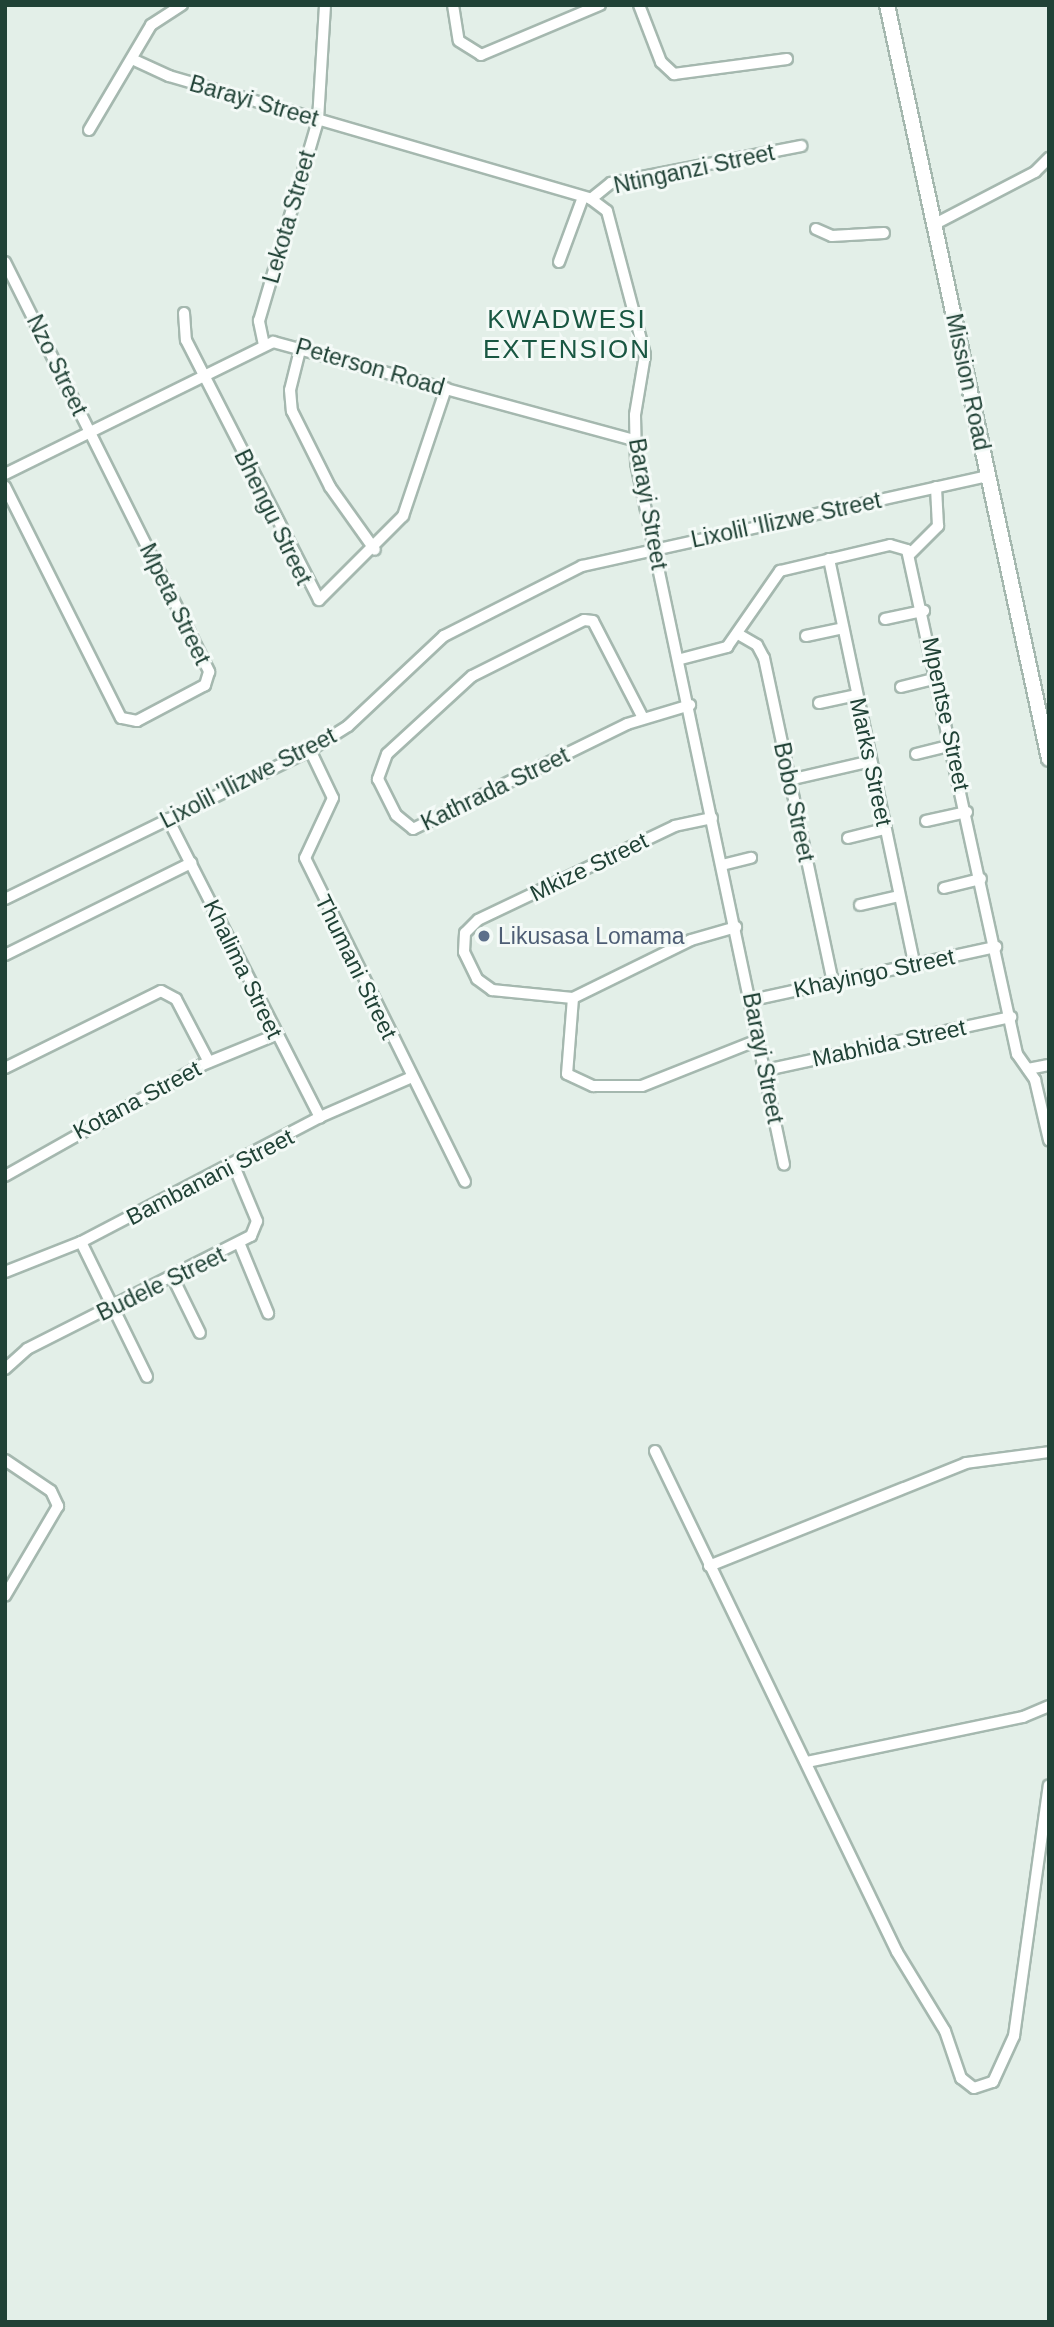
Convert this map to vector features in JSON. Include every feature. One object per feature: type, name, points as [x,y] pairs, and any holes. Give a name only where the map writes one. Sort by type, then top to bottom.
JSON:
[{"type":"street","points":[[89,130],[154,20],[181,5]]},
{"type":"street","name":"Lekota Street","points":[[264,345],[259,321],[318,120],[324,5]]},
{"type":"street","points":[[453,5],[459,41],[481,55],[600,5]]},
{"type":"street","points":[[639,5],[662,62],[674,74],[787,59]]},
{"type":"street","name":"Mission Road","points":[[887,5],[1049,759]]},
{"type":"street","name":"Barayi Street","points":[[132,59],[318,120],[587,198],[610,217],[641,326],[645,355],[634,440],[784,1165]]},
{"type":"street","name":"Ntinganzi Street","points":[[587,198],[611,183],[801,146]]},
{"type":"street","points":[[934,224],[1035,172],[1049,159]]},
{"type":"street","points":[[559,262],[587,198]]},
{"type":"street","points":[[816,229],[832,236],[884,233]]},
{"type":"street","name":"Nzo Street","points":[[5,262],[90,431]]},
{"type":"street","name":"Bhengu Street","points":[[184,313],[184,334],[203,377],[312,595],[326,598],[375,550],[410,504],[446,388]]},
{"type":"street","name":"Peterson Road","points":[[5,474],[264,345],[301,345],[634,440]]},
{"type":"street","points":[[301,345],[290,390],[292,411],[330,487],[375,550]]},
{"type":"street","name":"Mpeta Street","points":[[5,486],[121,718],[137,721],[201,689],[209,671],[90,431]]},
{"type":"street","name":"Lixolil 'Ilizwe Street","points":[[5,899],[310,750],[348,726],[444,636],[582,566],[989,476]]},
{"type":"street","points":[[681,659],[722,651],[738,634],[780,571],[894,545],[910,554],[938,526],[936,487]]},
{"type":"street","name":"Mpentse Street","points":[[910,554],[1017,1054],[1028,1069],[1049,1140]]},
{"type":"street","name":"Marks Street","points":[[829,559],[914,964]]},
{"type":"street","points":[[885,619],[923,611]]},
{"type":"street","name":"Kathrada Street","points":[[643,718],[593,621],[584,620],[472,676],[387,754],[378,779],[396,815],[413,829],[643,718],[690,705]]},
{"type":"street","points":[[806,636],[843,628]]},
{"type":"street","name":"Bobo Street","points":[[738,634],[764,658],[833,982]]},
{"type":"street","points":[[901,687],[938,678]]},
{"type":"street","points":[[819,703],[857,695]]},
{"type":"street","points":[[916,754],[953,745]]},
{"type":"street","name":"Thumani Street","points":[[310,750],[333,798],[305,858],[465,1182]]},
{"type":"street","points":[[789,780],[871,761]]},
{"type":"street","points":[[926,821],[967,812]]},
{"type":"street","name":"Mkize Street","points":[[573,999],[486,986],[464,952],[465,933],[478,920],[638,842],[712,818]]},
{"type":"street","name":"Khalima Street","points":[[168,819],[275,1035],[320,1117]]},
{"type":"street","points":[[848,838],[885,829]]},
{"type":"street","points":[[722,865],[751,858]]},
{"type":"street","points":[[5,955],[191,863]]},
{"type":"street","points":[[944,888],[981,878]]},
{"type":"street","points":[[860,905],[899,897]]},
{"type":"street","points":[[736,927],[691,940],[573,999],[566,1074],[593,1086],[634,1088],[760,1040]]},
{"type":"street","name":"Khayingo Street","points":[[752,1000],[996,947]]},
{"type":"street","points":[[5,1068],[161,991],[176,999],[209,1062]]},
{"type":"street","name":"Mabhida Street","points":[[766,1070],[1011,1017]]},
{"type":"street","name":"Kotana Street","points":[[5,1176],[209,1062],[275,1035]]},
{"type":"street","points":[[1028,1069],[1049,1065]]},
{"type":"street","name":"Bambanani Street","points":[[5,1272],[81,1242],[234,1166],[320,1117],[411,1077]]},
{"type":"street","name":"Budele Street","points":[[5,1369],[27,1349],[240,1245],[257,1221],[234,1166]]},
{"type":"street","points":[[81,1242],[147,1377]]},
{"type":"street","points":[[240,1245],[268,1313]]},
{"type":"street","points":[[173,1278],[200,1333]]},
{"type":"street","points":[[654,1451],[897,1952],[945,2031],[961,2078],[974,2088],[993,2082],[1014,2036],[1049,1785]]},
{"type":"street","points":[[709,1566],[966,1463],[1049,1452]]},
{"type":"street","points":[[5,1460],[51,1491],[58,1506],[5,1595]]},
{"type":"street","points":[[807,1762],[1023,1717],[1049,1706]]},
{"type":"place","name":"Likusasa Lomama","points":[[484,936]]},
{"type":"district","name":"KWADWESI EXTENSION","points":[[567,335]]}]
